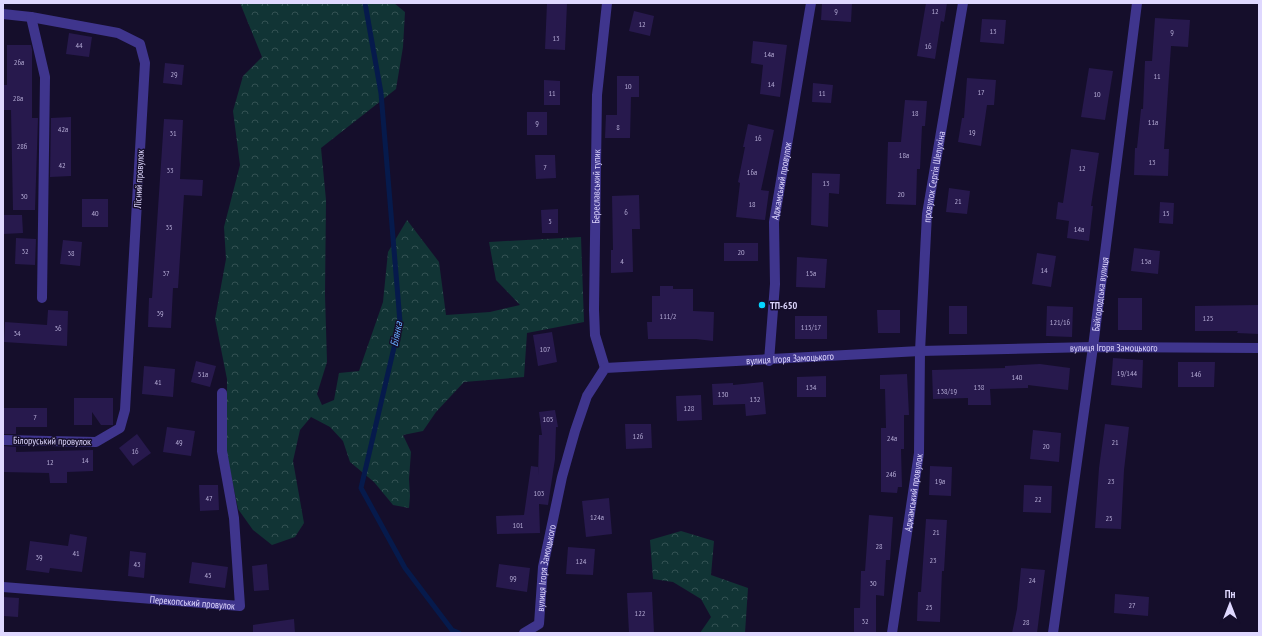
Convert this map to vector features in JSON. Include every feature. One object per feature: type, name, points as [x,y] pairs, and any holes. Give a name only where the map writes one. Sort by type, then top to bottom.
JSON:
[{"type":"street","name":"Береславський тупик","points":[[605,368],[595,334],[594,310],[597,95],[606,3]]},
{"type":"street","name":"Аджамський провулок","points":[[769,360],[776,284],[774,222],[811,3]]},
{"type":"street","name":"провулок Сергія Шелухіна","points":[[920,352],[927,214],[963,3]]},
{"type":"street","name":"Байгородська вулиця","points":[[1053,633],[1093,347],[1137,3]]},
{"type":"street","name":"Лісний провулок","points":[[3,14],[31,17],[118,33],[140,44],[145,64],[125,410],[120,428]]},
{"type":"street","points":[[31,17],[45,77],[42,298]]},
{"type":"street","name":"вулиця Ігоря Замоцького","points":[[524,633],[539,624],[543,567],[562,477],[587,396],[605,368],[920,352],[1093,347],[1259,348]]},
{"type":"street","name":"Аджамський провулок","points":[[892,633],[919,453],[920,352]]},
{"type":"street","name":"Перекопський провулок","points":[[3,587],[240,606],[234,518],[222,451],[222,393]]},
{"type":"street","name":"Білоруський провулок","points":[[3,440],[96,442],[120,428]]},
{"type":"green space","points":[[240,3],[394,3],[405,12],[403,47],[396,89],[321,148],[326,200],[325,295],[327,362],[317,394],[322,405],[334,400],[339,373],[359,371],[383,302],[388,252],[407,220],[439,262],[446,315],[490,312],[520,305],[496,280],[489,242],[581,237],[584,322],[527,333],[524,377],[464,382],[436,412],[423,431],[403,435],[411,452],[409,508],[393,505],[374,482],[350,462],[343,441],[330,427],[311,417],[300,430],[293,461],[304,523],[295,537],[272,545],[253,530],[238,509],[227,456],[227,379],[215,319],[226,259],[224,227],[240,165],[233,111],[243,76],[262,57]]},
{"type":"green space","points":[[681,531],[714,541],[711,575],[748,588],[745,633],[700,633],[711,617],[701,599],[673,582],[653,579],[650,540]]},
{"type":"building","points":[[547,3],[567,3],[565,50],[545,49]]},
{"type":"building","points":[[822,3],[852,3],[851,22],[821,20]]},
{"type":"building","points":[[926,3],[947,3],[944,22],[941,21],[935,59],[917,56]]},
{"type":"building","points":[[634,11],[654,16],[650,36],[629,31]]},
{"type":"building","points":[[1155,18],[1190,20],[1188,47],[1171,46],[1164,149],[1169,149],[1168,176],[1134,175],[1135,148],[1137,148],[1141,109],[1143,109],[1145,61],[1152,61]]},
{"type":"building","points":[[982,19],[1006,20],[1004,44],[980,42]]},
{"type":"building","points":[[69,33],[92,37],[89,57],[66,54]]},
{"type":"building","points":[[753,41],[787,45],[780,97],[760,94],[763,65],[751,63]]},
{"type":"building","points":[[7,45],[31,45],[32,49],[32,118],[38,118],[35,210],[13,210],[11,110],[4,110],[4,85],[7,85]]},
{"type":"building","points":[[165,63],[184,65],[182,85],[163,83]]},
{"type":"building","points":[[1089,68],[1113,71],[1105,120],[1081,117]]},
{"type":"building","points":[[617,76],[639,76],[639,97],[631,97],[630,138],[605,138],[606,115],[617,115]]},
{"type":"building","points":[[967,78],[996,80],[994,105],[987,105],[981,146],[958,142],[962,118],[964,118]]},
{"type":"building","points":[[544,80],[560,81],[560,105],[544,105]]},
{"type":"building","points":[[813,83],[833,85],[831,103],[812,102]]},
{"type":"building","points":[[905,100],[927,101],[925,126],[922,126],[920,169],[917,169],[916,205],[886,204],[888,142],[901,142]]},
{"type":"building","points":[[527,112],[547,112],[547,135],[527,135]]},
{"type":"building","points":[[71,117],[71,176],[50,177],[51,118]]},
{"type":"building","points":[[164,119],[183,120],[180,179],[203,180],[202,196],[184,195],[178,288],[173,288],[171,328],[148,327],[149,298],[152,298]]},
{"type":"building","points":[[748,124],[774,130],[761,190],[769,191],[765,220],[736,217],[740,183],[738,182]]},
{"type":"building","points":[[1071,149],[1099,153],[1091,206],[1093,206],[1089,241],[1067,238],[1069,221],[1056,219],[1058,202],[1063,203]]},
{"type":"building","points":[[535,155],[555,155],[556,178],[536,179]]},
{"type":"building","points":[[812,173],[840,174],[839,194],[829,193],[828,227],[811,225]]},
{"type":"building","points":[[949,188],[970,191],[967,214],[946,212]]},
{"type":"building","points":[[639,195],[640,229],[632,229],[633,272],[611,273],[611,250],[613,250],[612,196]]},
{"type":"building","points":[[82,199],[108,199],[108,227],[82,227]]},
{"type":"building","points":[[1160,202],[1174,203],[1173,224],[1159,223]]},
{"type":"building","points":[[558,209],[558,233],[542,233],[541,210]]},
{"type":"building","points":[[3,215],[22,215],[23,233],[3,234]]},
{"type":"building","points":[[16,238],[36,239],[35,265],[15,264]]},
{"type":"building","points":[[63,240],[82,242],[80,266],[60,264]]},
{"type":"building","points":[[724,243],[758,243],[758,261],[724,261]]},
{"type":"building","points":[[1134,248],[1160,251],[1158,274],[1131,271]]},
{"type":"building","points":[[1037,253],[1056,256],[1051,287],[1032,284]]},
{"type":"building","points":[[797,257],[827,259],[825,288],[796,287]]},
{"type":"building","points":[[660,286],[673,286],[673,289],[693,289],[693,311],[714,312],[713,341],[696,339],[648,339],[647,322],[652,322],[652,296],[660,296]]},
{"type":"building","points":[[1118,298],[1142,298],[1142,330],[1118,330]]},
{"type":"building","points":[[1259,305],[1259,334],[1237,333],[1238,331],[1195,331],[1195,306]]},
{"type":"building","points":[[949,306],[967,306],[967,334],[949,334]]},
{"type":"building","points":[[1047,306],[1073,307],[1072,337],[1046,336]]},
{"type":"building","points":[[48,310],[68,311],[67,346],[4,342],[5,322],[47,325]]},
{"type":"building","points":[[877,310],[900,310],[900,333],[878,333]]},
{"type":"building","points":[[795,316],[827,316],[827,339],[795,339]]},
{"type":"building","points":[[552,332],[557,362],[538,366],[533,335]]},
{"type":"building","points":[[1113,358],[1143,360],[1142,388],[1111,385]]},
{"type":"building","points":[[196,361],[216,366],[210,387],[191,382]]},
{"type":"building","points":[[1178,362],[1215,362],[1214,387],[1178,387]]},
{"type":"building","points":[[1040,364],[1070,368],[1068,390],[1028,385],[1028,388],[990,389],[991,405],[968,405],[968,398],[933,399],[932,370],[1005,368],[1005,366]]},
{"type":"building","points":[[144,366],[175,369],[173,397],[142,394]]},
{"type":"building","points":[[907,374],[909,415],[904,415],[904,449],[901,449],[902,487],[898,487],[897,493],[881,492],[881,428],[886,428],[885,389],[880,389],[880,375]]},
{"type":"building","points":[[826,376],[826,397],[797,397],[797,377]]},
{"type":"building","points":[[763,382],[766,414],[746,416],[745,404],[713,405],[712,384],[733,383],[733,385]]},
{"type":"building","points":[[701,395],[702,420],[677,421],[676,396]]},
{"type":"building","points":[[74,398],[113,398],[113,425],[101,425],[92,412],[92,425],[74,425]]},
{"type":"building","points":[[3,408],[47,408],[47,427],[16,427],[16,434],[3,434]]},
{"type":"building","points":[[555,410],[558,427],[556,427],[555,459],[548,505],[539,504],[540,533],[497,534],[496,516],[524,515],[531,466],[538,467],[538,475],[539,435],[542,435],[539,412]]},
{"type":"building","points":[[625,424],[651,424],[652,448],[626,449]]},
{"type":"building","points":[[1105,424],[1129,427],[1124,470],[1121,529],[1095,528],[1099,468]]},
{"type":"building","points":[[167,427],[195,431],[191,456],[163,452]]},
{"type":"building","points":[[1033,430],[1061,433],[1059,462],[1030,459]]},
{"type":"building","points":[[137,434],[151,453],[133,466],[119,448]]},
{"type":"building","points":[[3,446],[16,447],[16,452],[93,450],[93,471],[67,472],[67,483],[50,483],[49,473],[3,472]]},
{"type":"building","points":[[930,466],[952,467],[951,496],[929,495]]},
{"type":"building","points":[[199,485],[218,485],[219,510],[200,511]]},
{"type":"building","points":[[1024,485],[1052,486],[1051,513],[1023,512]]},
{"type":"building","points":[[609,498],[612,534],[586,537],[582,501]]},
{"type":"building","points":[[869,515],[893,517],[890,560],[886,560],[884,596],[876,595],[876,633],[854,633],[854,608],[860,608],[861,571],[865,571]]},
{"type":"building","points":[[926,519],[947,520],[944,571],[942,571],[940,622],[917,621],[918,592],[921,592]]},
{"type":"building","points":[[70,534],[87,537],[82,572],[50,568],[49,573],[26,570],[30,541],[68,546]]},
{"type":"building","points":[[568,547],[595,549],[593,575],[566,574]]},
{"type":"building","points":[[130,551],[146,553],[144,578],[128,576]]},
{"type":"building","points":[[192,562],[228,567],[225,588],[189,583]]},
{"type":"building","points":[[267,564],[269,590],[254,591],[252,566]]},
{"type":"building","points":[[499,564],[530,568],[527,592],[496,587]]},
{"type":"building","points":[[1021,568],[1045,570],[1037,633],[1012,633],[1017,609]]},
{"type":"building","points":[[652,592],[654,633],[629,633],[627,593]]},
{"type":"building","points":[[1115,594],[1149,597],[1148,616],[1114,613]]},
{"type":"building","points":[[3,597],[19,598],[18,617],[3,616]]},
{"type":"building","points":[[294,619],[295,633],[253,633],[253,625]]},
{"type":"waterway","name":"Біянка","points":[[365,3],[381,93],[400,322],[361,488],[405,568],[452,630],[459,633]]},
{"type":"place","name":"ТП-650","points":[[762,305]]}]
